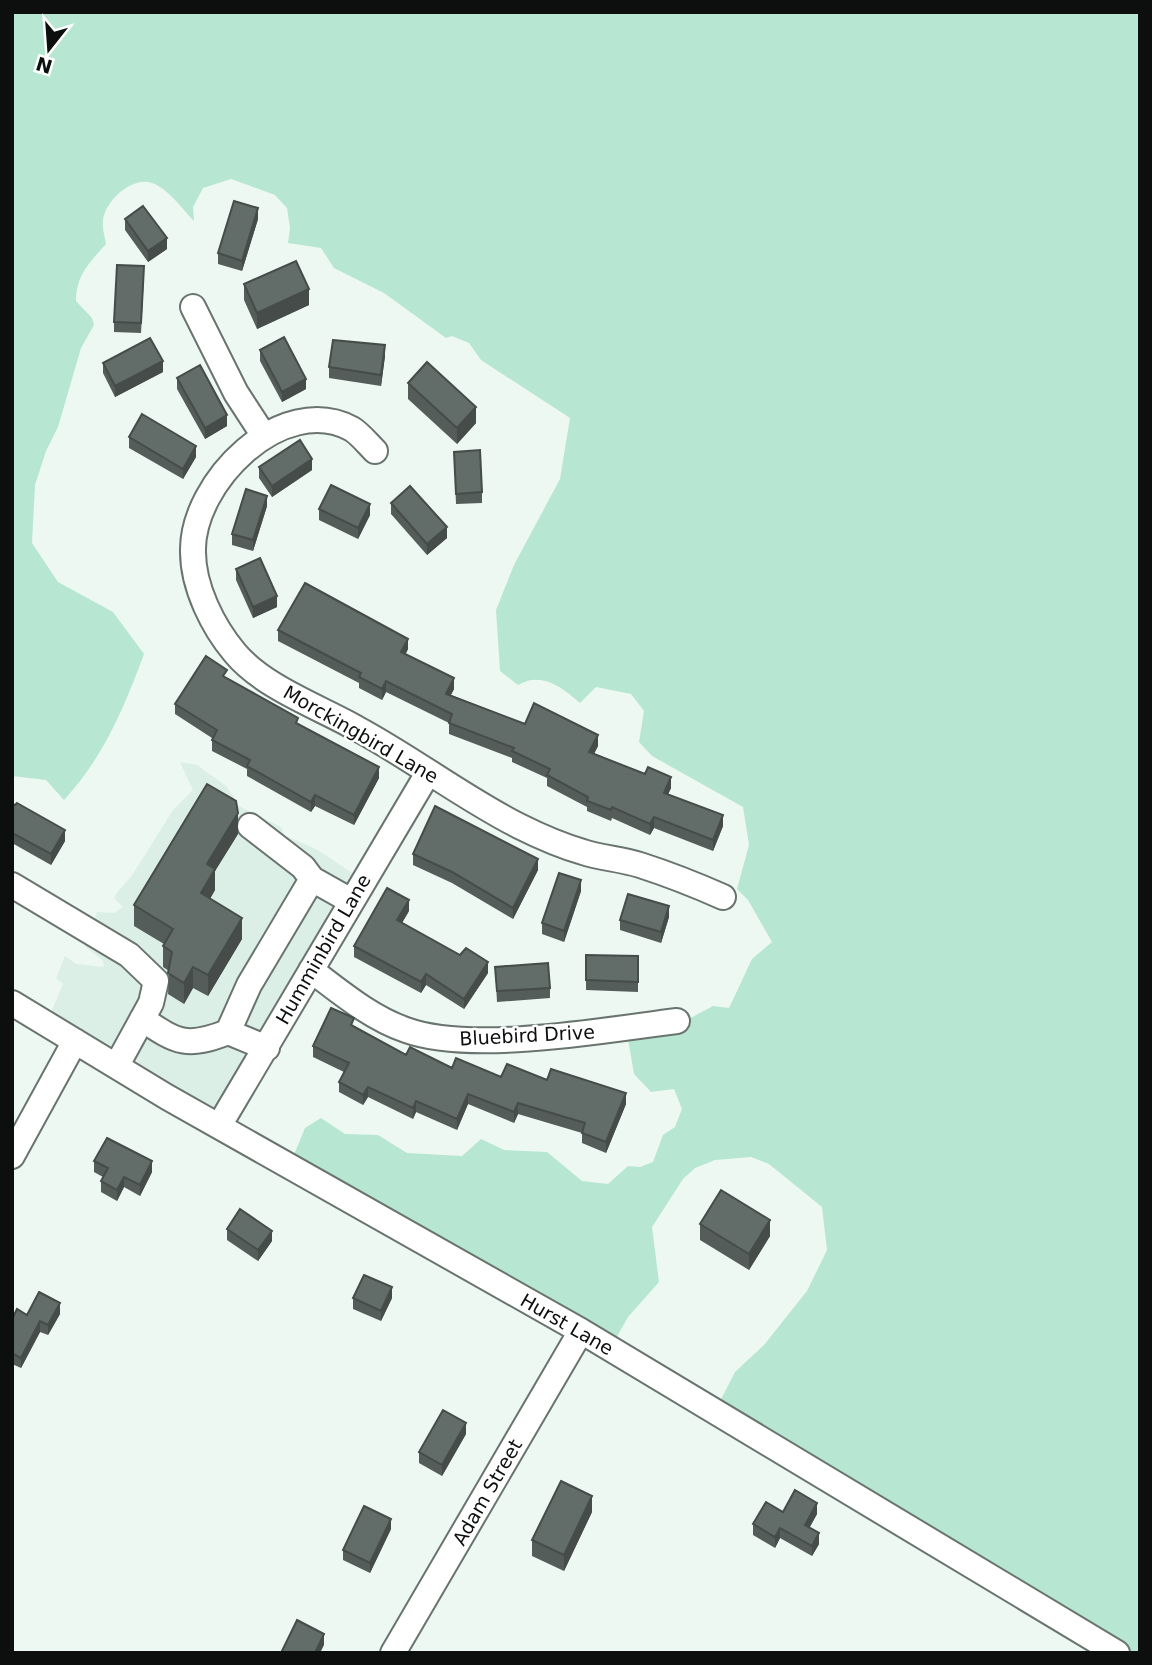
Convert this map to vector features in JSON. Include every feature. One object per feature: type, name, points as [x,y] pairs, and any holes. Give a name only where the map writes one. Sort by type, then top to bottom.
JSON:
[{"type":"street","points":[[192,307],[236,393],[264,436]]},
{"type":"street","name":"Morckingbird Lane","points":[[375,451],[353,429],[330,422],[279,427],[264,436],[233,463],[212,488],[198,521],[192,551],[197,576],[220,632],[237,656],[295,699],[382,741],[428,773],[519,826],[581,852],[638,864],[723,897]]},
{"type":"street","name":"Humminbird Lane","points":[[219,1126],[428,773]]},
{"type":"street","points":[[250,826],[303,867],[312,879],[351,901]]},
{"type":"street","points":[[142,1019],[167,1035],[201,1043],[228,1032],[249,985],[312,879]]},
{"type":"street","points":[[12,885],[130,955],[156,981],[151,1003],[117,1066]]},
{"type":"street","name":"Bluebird Drive","points":[[311,970],[356,1003],[405,1030],[441,1039],[478,1040],[677,1021]]},
{"type":"street","name":"Hurst Lane","points":[[12,1003],[219,1126],[581,1331],[1117,1653]]},
{"type":"street","points":[[228,1032],[267,1048]]},
{"type":"street","points":[[12,1156],[75,1041]]},
{"type":"street","name":"Adam Street","points":[[393,1653],[581,1331]]},
{"type":"shaded area","points":[[180,762],[197,765],[226,786],[234,797],[235,804],[281,827],[284,835],[316,849],[363,880],[221,1129],[46,1024],[63,984],[56,978],[65,956],[76,964],[104,967],[103,961],[85,946],[97,912],[114,913],[123,907],[114,898],[116,894],[133,874],[173,810],[193,790]]},
{"type":"green space","points":[[12,12],[1140,12],[1140,1653],[1109,1653],[714,1413],[735,1372],[764,1345],[807,1291],[827,1250],[822,1207],[769,1164],[751,1157],[715,1160],[695,1168],[683,1179],[652,1227],[659,1282],[628,1317],[615,1340],[289,1167],[305,1128],[321,1118],[345,1134],[378,1135],[407,1153],[462,1156],[481,1139],[504,1150],[547,1152],[582,1181],[608,1184],[628,1166],[640,1167],[653,1162],[663,1135],[675,1127],[682,1109],[674,1089],[651,1092],[634,1074],[627,1033],[683,1022],[713,1006],[729,1008],[752,959],[772,942],[748,900],[737,889],[749,845],[743,807],[652,756],[639,742],[644,711],[631,694],[596,687],[580,703],[551,683],[535,680],[518,685],[500,671],[496,610],[514,565],[560,479],[570,418],[481,360],[469,343],[452,336],[446,338],[384,293],[334,268],[321,248],[288,243],[290,228],[287,208],[275,195],[231,179],[203,188],[193,207],[194,221],[161,188],[155,184],[141,182],[125,188],[107,207],[103,225],[106,244],[81,276],[76,301],[92,318],[94,325],[81,348],[58,427],[46,451],[35,485],[32,543],[58,582],[113,612],[144,654],[111,732],[90,767],[64,800],[46,780],[12,776]]},
{"type":"building","points":[[234,201],[258,208],[242,261],[218,253]]},
{"type":"building","points":[[143,206],[167,238],[148,251],[125,219]]},
{"type":"building","points":[[296,261],[309,289],[257,313],[244,284]]},
{"type":"building","points":[[117,265],[144,266],[141,323],[114,322]]},
{"type":"building","points":[[284,337],[306,379],[282,392],[260,350]]},
{"type":"building","points":[[150,338],[163,361],[115,386],[103,363]]},
{"type":"building","points":[[333,340],[385,345],[381,375],[329,367]]},
{"type":"building","points":[[427,362],[476,407],[457,428],[408,383]]},
{"type":"building","points":[[200,365],[227,415],[205,428],[177,378]]},
{"type":"building","points":[[142,414],[196,446],[183,469],[129,437]]},
{"type":"building","points":[[300,440],[312,459],[272,486],[259,467]]},
{"type":"building","points":[[480,450],[482,492],[456,494],[454,452]]},
{"type":"building","points":[[331,485],[370,504],[358,528],[319,509]]},
{"type":"building","points":[[410,486],[447,527],[427,544],[391,503]]},
{"type":"building","points":[[246,489],[267,496],[253,540],[232,534]]},
{"type":"building","points":[[260,558],[277,596],[253,607],[236,569]]},
{"type":"building","points":[[305,583],[408,639],[401,652],[454,678],[446,694],[525,724],[534,703],[598,735],[589,752],[645,774],[648,767],[671,777],[664,793],[723,815],[713,840],[654,817],[650,824],[612,807],[611,810],[587,801],[588,797],[547,775],[550,769],[512,751],[514,748],[449,723],[452,714],[386,681],[382,689],[359,677],[361,673],[278,630]]},
{"type":"building","points":[[206,656],[227,670],[223,676],[298,718],[296,723],[379,767],[354,815],[315,795],[311,802],[247,766],[250,760],[212,740],[217,730],[175,704]]},
{"type":"building","points":[[207,784],[236,801],[238,813],[207,864],[215,869],[201,893],[242,918],[208,975],[193,967],[184,983],[168,973],[172,952],[163,946],[173,929],[134,905]]},
{"type":"building","points":[[17,803],[65,830],[51,854],[12,833],[12,804]]},
{"type":"building","points":[[435,806],[538,859],[513,908],[452,872],[413,854]]},
{"type":"building","points":[[559,873],[581,880],[564,931],[542,923]]},
{"type":"building","points":[[387,888],[409,900],[397,920],[460,955],[466,948],[488,962],[464,999],[426,974],[421,982],[354,946]]},
{"type":"building","points":[[628,894],[669,906],[661,932],[620,920]]},
{"type":"building","points":[[586,955],[638,956],[638,982],[586,980]]},
{"type":"building","points":[[548,963],[550,988],[497,991],[495,967]]},
{"type":"building","points":[[331,1008],[354,1018],[351,1025],[406,1055],[410,1047],[452,1068],[456,1058],[501,1077],[507,1064],[547,1080],[551,1069],[626,1093],[606,1142],[582,1133],[585,1123],[518,1103],[514,1112],[468,1094],[457,1119],[416,1101],[413,1108],[368,1087],[363,1095],[339,1082],[349,1063],[313,1046]]},
{"type":"building","points":[[107,1138],[152,1161],[140,1185],[124,1177],[117,1190],[101,1181],[108,1168],[94,1161]]},
{"type":"building","points":[[721,1190],[770,1220],[749,1254],[700,1224]]},
{"type":"building","points":[[240,1209],[272,1231],[258,1250],[227,1229]]},
{"type":"building","points":[[364,1275],[392,1287],[381,1311],[353,1298]]},
{"type":"building","points":[[39,1292],[60,1303],[48,1325],[40,1321],[21,1358],[12,1353],[12,1319],[17,1309],[27,1315]]},
{"type":"building","points":[[443,1410],[466,1423],[442,1465],[419,1452]]},
{"type":"building","points":[[561,1481],[592,1496],[564,1555],[532,1540]]},
{"type":"building","points":[[795,1490],[817,1503],[805,1525],[819,1533],[812,1546],[780,1528],[775,1537],[753,1524],[766,1502],[783,1512]]},
{"type":"building","points":[[364,1506],[391,1519],[370,1563],[343,1550]]},
{"type":"building","points":[[297,1620],[324,1634],[315,1653],[281,1653]]}]
